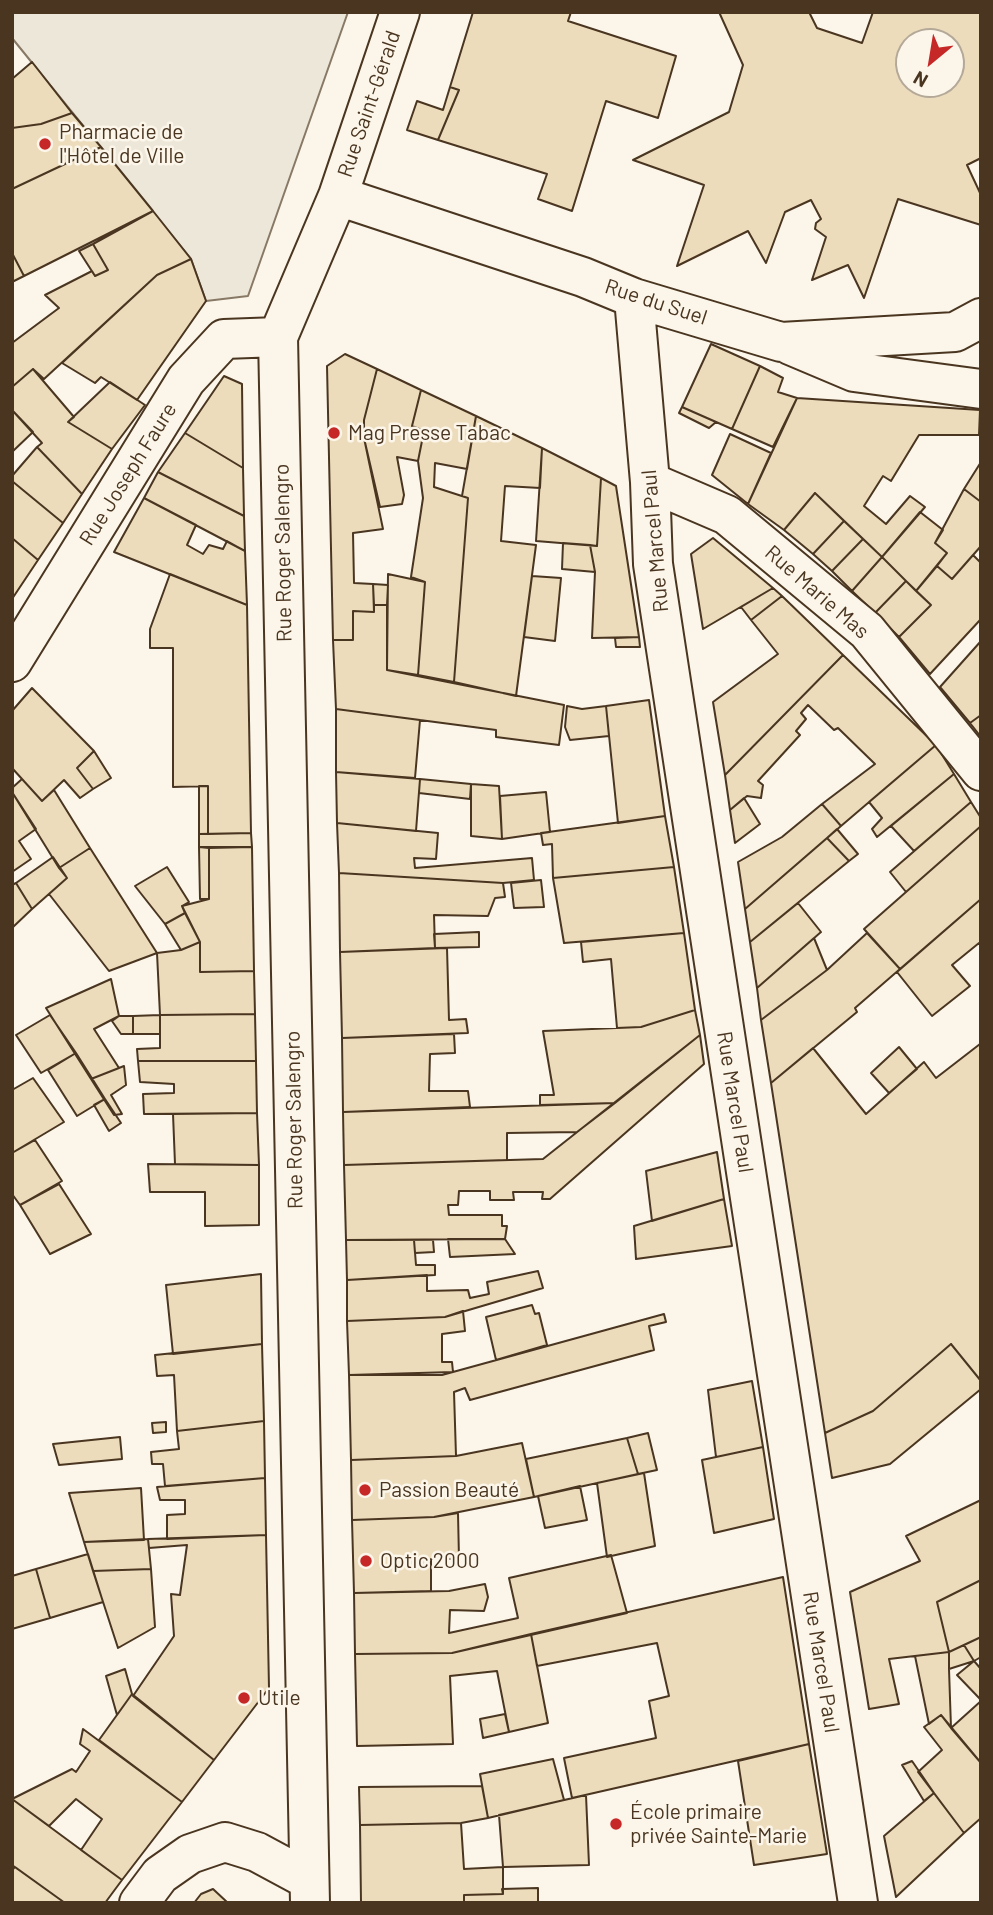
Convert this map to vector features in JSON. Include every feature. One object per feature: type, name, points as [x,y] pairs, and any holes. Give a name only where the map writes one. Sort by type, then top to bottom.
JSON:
[{"type":"street","name":"Rue Saint-Gérald","points":[[278,337],[338,196],[400,12]]},
{"type":"street","name":"Rue du Suel","points":[[338,196],[583,278],[634,298],[781,342],[955,332],[981,318]]},
{"type":"street","name":"Rue Marcel Paul","points":[[634,298],[650,482],[653,564],[858,1903]]},
{"type":"street","name":"Rue Joseph Faure","points":[[12,662],[186,380],[224,338],[278,337]]},
{"type":"street","name":"Rue Roger Salengro","points":[[278,337],[309,1892]]},
{"type":"street","points":[[781,342],[854,372],[981,389]]},
{"type":"street","name":"Rue Marie Mas","points":[[650,482],[727,515],[867,631],[981,771]]},
{"type":"street","points":[[139,1903],[160,1875],[190,1854],[225,1842],[257,1852],[309,1892]]},
{"type":"shaded area","points":[[12,12],[348,12],[248,296],[206,301],[191,259],[12,38]]},
{"type":"building","points":[[473,12],[571,12],[568,21],[676,56],[658,118],[606,101],[572,211],[538,199],[547,174],[438,140],[459,90],[450,87]]},
{"type":"building","points":[[719,12],[809,12],[817,28],[862,43],[873,12],[981,12],[981,158],[967,165],[981,195],[981,225],[898,199],[864,298],[848,265],[812,280],[826,237],[815,229],[816,223],[821,219],[811,200],[785,212],[766,263],[748,231],[677,266],[704,185],[633,160],[729,112],[743,65]]},
{"type":"building","points":[[32,62],[72,113],[41,124],[12,128],[12,79]]},
{"type":"building","points":[[450,87],[459,90],[438,140],[407,130],[417,101],[443,110]]},
{"type":"building","points":[[72,113],[101,147],[12,189],[12,128],[41,124]]},
{"type":"building","points":[[101,147],[153,211],[24,276],[12,253],[12,189]]},
{"type":"building","points":[[153,211],[191,259],[157,275],[44,379],[33,369],[12,387],[12,343],[59,308],[45,295],[92,271],[95,276],[108,270],[93,244]]},
{"type":"building","points":[[93,244],[108,270],[95,276],[79,251]]},
{"type":"building","points":[[12,253],[24,276],[12,282]]},
{"type":"building","points":[[191,259],[206,301],[137,400],[101,377],[95,383],[62,363],[157,275]]},
{"type":"building","points":[[711,344],[760,366],[732,429],[682,407]]},
{"type":"building","points":[[345,354],[377,369],[364,420],[364,438],[383,529],[353,533],[354,583],[373,584],[374,612],[353,611],[353,640],[333,640],[327,366]]},
{"type":"building","points":[[760,366],[783,378],[778,392],[797,398],[773,447],[732,429]]},
{"type":"building","points":[[33,369],[74,417],[68,422],[112,449],[82,494],[37,447],[42,443],[12,410],[12,387]]},
{"type":"building","points":[[377,369],[421,390],[412,426],[424,431],[418,461],[397,457],[404,495],[402,504],[380,507],[364,438],[364,420]]},
{"type":"building","points":[[224,376],[242,384],[243,468],[185,433]]},
{"type":"building","points":[[110,382],[145,405],[112,449],[68,422]]},
{"type":"building","points":[[421,390],[476,416],[467,469],[435,463],[434,487],[468,498],[454,682],[418,675],[425,582],[411,577],[423,498],[418,461],[424,431],[412,426]]},
{"type":"building","points":[[797,398],[980,410],[979,435],[919,435],[891,481],[883,476],[864,506],[886,524],[910,496],[925,507],[882,557],[815,493],[784,530],[748,504]]},
{"type":"building","points":[[682,407],[716,422],[709,428],[679,413]]},
{"type":"building","points":[[12,410],[33,432],[12,452]]},
{"type":"building","points":[[476,416],[542,448],[540,488],[505,486],[501,541],[536,545],[516,696],[454,682],[468,498],[462,496]]},
{"type":"building","points":[[185,433],[243,468],[244,516],[158,472]]},
{"type":"building","points":[[730,434],[771,453],[748,504],[712,475]]},
{"type":"building","points":[[37,447],[82,494],[63,523],[12,481],[12,476]]},
{"type":"building","points":[[542,448],[601,478],[597,546],[536,541]]},
{"type":"building","points":[[981,462],[981,502],[964,489]]},
{"type":"building","points":[[158,472],[244,516],[245,551],[144,498]]},
{"type":"building","points":[[601,478],[616,486],[639,637],[592,638],[595,572],[590,545],[597,546]]},
{"type":"building","points":[[12,481],[63,523],[38,560],[12,538]]},
{"type":"building","points":[[964,489],[981,502],[981,546],[952,579],[937,566],[947,553],[935,543]]},
{"type":"building","points":[[815,493],[844,521],[813,554],[784,530]]},
{"type":"building","points":[[144,498],[196,525],[187,545],[203,554],[209,545],[223,549],[227,541],[245,551],[247,605],[114,552]]},
{"type":"building","points":[[920,512],[943,530],[935,543],[947,553],[916,591],[882,557]]},
{"type":"building","points":[[844,521],[863,539],[832,571],[813,554]]},
{"type":"building","points":[[12,538],[38,560],[12,599]]},
{"type":"building","points":[[713,538],[773,588],[703,629],[691,554]]},
{"type":"building","points":[[863,539],[882,557],[852,591],[832,571]]},
{"type":"building","points":[[563,543],[590,545],[595,572],[562,569]]},
{"type":"building","points":[[973,555],[981,563],[981,619],[930,674],[899,637],[931,605],[916,591],[937,566],[952,579]]},
{"type":"building","points":[[882,557],[906,581],[875,613],[852,591]]},
{"type":"building","points":[[170,574],[247,605],[251,833],[208,834],[208,786],[173,787],[173,648],[150,648],[150,629]]},
{"type":"building","points":[[388,574],[425,582],[418,675],[387,670]]},
{"type":"building","points":[[532,576],[561,578],[555,641],[524,637]]},
{"type":"building","points":[[906,581],[931,605],[899,637],[875,613]]},
{"type":"building","points":[[373,584],[388,585],[387,605],[374,605]]},
{"type":"building","points":[[773,588],[782,596],[751,620],[741,607]]},
{"type":"building","points":[[782,596],[843,655],[725,775],[713,702],[778,654],[751,620]]},
{"type":"building","points":[[374,605],[387,605],[387,670],[564,705],[559,745],[496,737],[496,730],[336,709],[333,640],[353,640],[353,611],[374,612]]},
{"type":"building","points":[[639,637],[640,647],[616,647],[615,638]]},
{"type":"building","points":[[981,641],[981,715],[970,723],[940,687]]},
{"type":"building","points":[[843,655],[936,745],[841,826],[822,804],[875,764],[838,728],[834,730],[808,705],[801,713],[806,719],[796,731],[800,735],[758,781],[763,785],[761,798],[747,796],[730,810],[725,775]]},
{"type":"building","points":[[32,688],[94,751],[77,768],[93,789],[80,798],[64,780],[42,801],[12,768],[12,711]]},
{"type":"building","points":[[649,700],[665,816],[618,823],[606,706]]},
{"type":"building","points":[[567,706],[582,709],[606,706],[609,736],[570,740],[565,727]]},
{"type":"building","points":[[336,709],[420,720],[415,778],[336,772]]},
{"type":"building","points":[[981,715],[981,737],[970,723]]},
{"type":"building","points":[[936,745],[954,774],[877,837],[872,829],[882,818],[869,802]]},
{"type":"building","points":[[94,751],[111,778],[93,789],[77,768]]},
{"type":"building","points":[[336,772],[420,779],[416,831],[337,823]]},
{"type":"building","points":[[954,774],[971,802],[914,851],[891,826]]},
{"type":"building","points":[[22,779],[42,801],[54,790],[90,848],[59,868],[12,792],[12,788]]},
{"type":"building","points":[[420,779],[471,784],[470,799],[419,793]]},
{"type":"building","points":[[471,784],[499,786],[502,839],[471,836]]},
{"type":"building","points":[[199,786],[208,786],[208,834],[199,834]]},
{"type":"building","points":[[12,792],[36,829],[19,841],[31,859],[12,872]]},
{"type":"building","points":[[546,792],[550,832],[502,839],[500,796]]},
{"type":"building","points":[[744,798],[760,824],[735,843],[730,810]]},
{"type":"building","points":[[971,802],[981,818],[981,826],[906,892],[890,872]]},
{"type":"building","points":[[822,804],[841,826],[745,909],[738,862],[782,837]]},
{"type":"building","points":[[665,816],[674,867],[553,878],[552,844],[543,845],[541,833]]},
{"type":"building","points":[[337,823],[438,833],[436,859],[414,858],[415,868],[532,858],[534,880],[503,883],[339,873]]},
{"type":"building","points":[[981,826],[981,899],[900,969],[864,929]]},
{"type":"building","points":[[837,829],[858,854],[849,861],[827,838]]},
{"type":"building","points":[[251,833],[252,847],[199,847],[199,834]]},
{"type":"building","points":[[827,838],[849,861],[750,942],[745,909]]},
{"type":"building","points":[[199,847],[209,848],[209,899],[200,899]]},
{"type":"building","points":[[252,847],[254,971],[200,972],[200,942],[182,906],[209,899],[209,848]]},
{"type":"building","points":[[90,848],[157,953],[109,971],[49,894],[67,878],[59,868]]},
{"type":"building","points":[[53,857],[67,878],[32,909],[16,883]]},
{"type":"building","points":[[167,867],[189,902],[182,906],[185,913],[165,924],[135,886]]},
{"type":"building","points":[[674,867],[684,933],[564,943],[553,878]]},
{"type":"building","points":[[339,873],[503,883],[505,897],[495,898],[488,916],[434,915],[435,948],[340,952]]},
{"type":"building","points":[[541,880],[544,907],[514,908],[511,883]]},
{"type":"building","points":[[16,883],[32,909],[12,928],[12,885]]},
{"type":"building","points":[[981,899],[981,946],[979,943],[952,965],[970,986],[932,1016],[897,972]]},
{"type":"building","points":[[798,903],[821,932],[757,988],[750,942]]},
{"type":"building","points":[[185,913],[200,942],[181,950],[165,924]]},
{"type":"building","points":[[479,932],[479,947],[435,948],[434,934]]},
{"type":"building","points":[[684,933],[695,1010],[641,1027],[617,1028],[611,959],[583,962],[581,942]]},
{"type":"building","points":[[867,933],[900,969],[855,1008],[857,1012],[771,1083],[761,1020],[827,970]]},
{"type":"building","points":[[814,938],[827,970],[761,1020],[757,988]]},
{"type":"building","points":[[200,942],[200,972],[254,971],[255,1014],[160,1015],[157,953],[181,950]]},
{"type":"building","points":[[447,948],[449,1020],[466,1019],[468,1033],[342,1038],[340,952]]},
{"type":"building","points":[[111,979],[119,1016],[94,1029],[119,1068],[91,1079],[46,1008]]},
{"type":"building","points":[[695,1010],[700,1035],[615,1103],[540,1105],[540,1095],[554,1095],[543,1031],[641,1027]]},
{"type":"building","points":[[255,1014],[256,1061],[138,1061],[137,1049],[160,1048],[160,1015]]},
{"type":"building","points":[[50,1015],[76,1053],[41,1073],[16,1035]]},
{"type":"building","points":[[160,1015],[160,1034],[133,1034],[133,1016]]},
{"type":"building","points":[[119,1016],[133,1016],[133,1034],[121,1034],[112,1021]]},
{"type":"building","points":[[454,1034],[455,1053],[430,1054],[429,1091],[468,1091],[470,1107],[343,1112],[342,1038]]},
{"type":"building","points":[[700,1035],[704,1064],[550,1199],[542,1199],[543,1192],[513,1192],[514,1200],[490,1200],[490,1191],[459,1191],[458,1205],[448,1205],[449,1215],[502,1215],[502,1226],[507,1226],[505,1239],[346,1240],[344,1165],[543,1159]]},
{"type":"building","points":[[980,1044],[981,1381],[951,1344],[873,1411],[825,1433],[771,1083],[813,1048],[866,1114],[924,1062],[936,1078]]},
{"type":"building","points":[[899,1047],[917,1069],[889,1093],[871,1073]]},
{"type":"building","points":[[76,1053],[105,1099],[77,1116],[48,1070]]},
{"type":"building","points":[[138,1061],[256,1061],[257,1113],[144,1114],[143,1094],[174,1093],[174,1084],[140,1082]]},
{"type":"building","points":[[124,1066],[126,1085],[111,1095],[122,1114],[114,1115],[91,1079]]},
{"type":"building","points":[[33,1078],[64,1122],[12,1153],[12,1090]]},
{"type":"building","points":[[105,1099],[121,1123],[109,1131],[94,1105]]},
{"type":"building","points":[[615,1103],[577,1132],[507,1133],[507,1160],[344,1165],[343,1112]]},
{"type":"building","points":[[257,1113],[259,1165],[175,1164],[173,1114]]},
{"type":"building","points":[[35,1140],[62,1181],[20,1205],[12,1194],[12,1153]]},
{"type":"building","points":[[717,1152],[724,1199],[652,1221],[646,1171]]},
{"type":"building","points":[[148,1164],[259,1165],[259,1225],[205,1226],[205,1192],[150,1192]]},
{"type":"building","points":[[59,1184],[91,1234],[50,1254],[20,1205]]},
{"type":"building","points":[[724,1199],[732,1246],[636,1259],[634,1226]]},
{"type":"building","points":[[448,1239],[505,1239],[515,1254],[450,1257]]},
{"type":"building","points":[[346,1240],[414,1240],[416,1265],[435,1265],[435,1275],[347,1280]]},
{"type":"building","points":[[414,1240],[433,1240],[434,1252],[415,1253]]},
{"type":"building","points":[[538,1271],[543,1288],[445,1317],[347,1321],[347,1280],[427,1275],[427,1291],[468,1290],[470,1298],[489,1294],[487,1282]]},
{"type":"building","points":[[261,1274],[262,1344],[173,1354],[166,1285]]},
{"type":"building","points":[[532,1305],[535,1314],[539,1313],[547,1345],[496,1360],[486,1317]]},
{"type":"building","points":[[463,1311],[465,1331],[442,1334],[442,1362],[452,1362],[453,1372],[349,1375],[347,1321],[445,1317]]},
{"type":"building","points":[[664,1314],[666,1322],[649,1326],[654,1350],[470,1400],[465,1388],[454,1392],[456,1456],[351,1460],[349,1375],[442,1375]]},
{"type":"building","points":[[262,1344],[264,1421],[177,1431],[174,1375],[157,1376],[155,1355]]},
{"type":"building","points":[[951,1344],[981,1381],[981,1389],[890,1464],[832,1478],[825,1433],[873,1411]]},
{"type":"building","points":[[752,1381],[763,1447],[716,1457],[708,1390]]},
{"type":"building","points":[[264,1421],[265,1478],[165,1486],[163,1464],[152,1464],[151,1452],[179,1449],[177,1431]]},
{"type":"building","points":[[166,1422],[166,1432],[153,1433],[152,1423]]},
{"type":"building","points":[[648,1433],[657,1470],[638,1474],[627,1438]]},
{"type":"building","points":[[120,1437],[122,1459],[59,1465],[53,1444]]},
{"type":"building","points":[[627,1438],[638,1474],[534,1497],[526,1459]]},
{"type":"building","points":[[522,1443],[534,1497],[434,1517],[352,1520],[351,1460],[456,1456]]},
{"type":"building","points":[[763,1447],[774,1519],[714,1533],[702,1460]]},
{"type":"building","points":[[644,1473],[655,1546],[607,1557],[597,1483]]},
{"type":"building","points":[[265,1478],[266,1535],[167,1539],[167,1515],[185,1514],[185,1500],[160,1500],[157,1487]]},
{"type":"building","points":[[580,1486],[587,1520],[545,1528],[538,1496]]},
{"type":"building","points":[[141,1488],[144,1540],[84,1542],[69,1493]]},
{"type":"building","points":[[981,1500],[981,1580],[937,1602],[949,1652],[889,1659],[899,1704],[869,1709],[850,1592],[920,1561],[906,1536]]},
{"type":"building","points":[[458,1513],[459,1559],[431,1559],[431,1591],[354,1593],[352,1520],[434,1517]]},
{"type":"building","points":[[266,1535],[269,1688],[214,1760],[133,1696],[174,1636],[171,1594],[180,1595],[187,1545],[149,1548],[148,1539]]},
{"type":"building","points":[[148,1539],[151,1569],[93,1571],[84,1542]]},
{"type":"building","points":[[88,1554],[103,1602],[50,1618],[36,1569]]},
{"type":"building","points":[[611,1555],[627,1613],[452,1653],[355,1654],[354,1593],[449,1591],[485,1584],[488,1597],[484,1611],[450,1610],[449,1633],[518,1618],[509,1578]]},
{"type":"building","points":[[36,1569],[50,1618],[12,1629],[12,1576]]},
{"type":"building","points":[[151,1569],[155,1627],[118,1648],[93,1571]]},
{"type":"building","points":[[783,1577],[809,1744],[572,1798],[564,1758],[656,1738],[649,1701],[669,1696],[657,1643],[537,1666],[531,1634]]},
{"type":"building","points":[[981,1580],[981,1637],[949,1652],[937,1602]]},
{"type":"building","points":[[531,1634],[548,1723],[509,1732],[497,1671],[450,1676],[453,1744],[357,1746],[355,1654],[452,1653]]},
{"type":"building","points":[[981,1637],[981,1657],[974,1661],[964,1645]]},
{"type":"building","points":[[964,1645],[974,1661],[949,1669],[949,1652]]},
{"type":"building","points":[[949,1652],[951,1728],[941,1715],[929,1724],[915,1656]]},
{"type":"building","points":[[974,1661],[981,1669],[981,1700],[957,1675]]},
{"type":"building","points":[[125,1669],[132,1694],[117,1715],[106,1676]]},
{"type":"building","points":[[132,1694],[214,1760],[182,1802],[99,1740]]},
{"type":"building","points":[[981,1701],[981,1763],[951,1728]]},
{"type":"building","points":[[505,1714],[509,1732],[483,1738],[480,1719]]},
{"type":"building","points":[[941,1715],[981,1763],[981,1818],[964,1833],[918,1772],[942,1750],[924,1727]]},
{"type":"building","points":[[83,1729],[182,1802],[122,1880],[81,1850],[102,1819],[76,1799],[49,1826],[12,1799],[72,1769],[76,1772],[90,1751],[80,1744]]},
{"type":"building","points":[[809,1744],[827,1854],[754,1865],[738,1761]]},
{"type":"building","points":[[553,1759],[564,1800],[488,1818],[480,1774]]},
{"type":"building","points":[[912,1761],[934,1793],[924,1801],[902,1765]]},
{"type":"building","points":[[482,1786],[488,1818],[461,1823],[360,1825],[359,1787]]},
{"type":"building","points":[[934,1793],[964,1833],[896,1897],[884,1836]]},
{"type":"building","points":[[586,1795],[589,1865],[503,1867],[499,1815]]},
{"type":"building","points":[[12,1799],[122,1880],[105,1903],[65,1903],[12,1865]]},
{"type":"building","points":[[461,1823],[464,1869],[503,1867],[503,1894],[464,1895],[464,1903],[361,1903],[360,1825]]},
{"type":"building","points":[[15,1867],[65,1903],[12,1903],[12,1870]]},
{"type":"building","points":[[538,1888],[538,1903],[464,1903],[464,1895],[503,1894],[502,1889]]},
{"type":"building","points":[[213,1889],[228,1903],[194,1903],[201,1894]]},
{"type":"place","name":"Pharmacie de l'Hôtel de Ville","points":[[45,144]]},
{"type":"place","name":"Mag Presse Tabac","points":[[334,433]]},
{"type":"place","name":"Passion Beauté","points":[[365,1490]]},
{"type":"place","name":"Optic 2000","points":[[366,1561]]},
{"type":"place","name":"Utile","points":[[244,1698]]},
{"type":"place","name":"École primaire privée Sainte-Marie","points":[[616,1824]]}]
